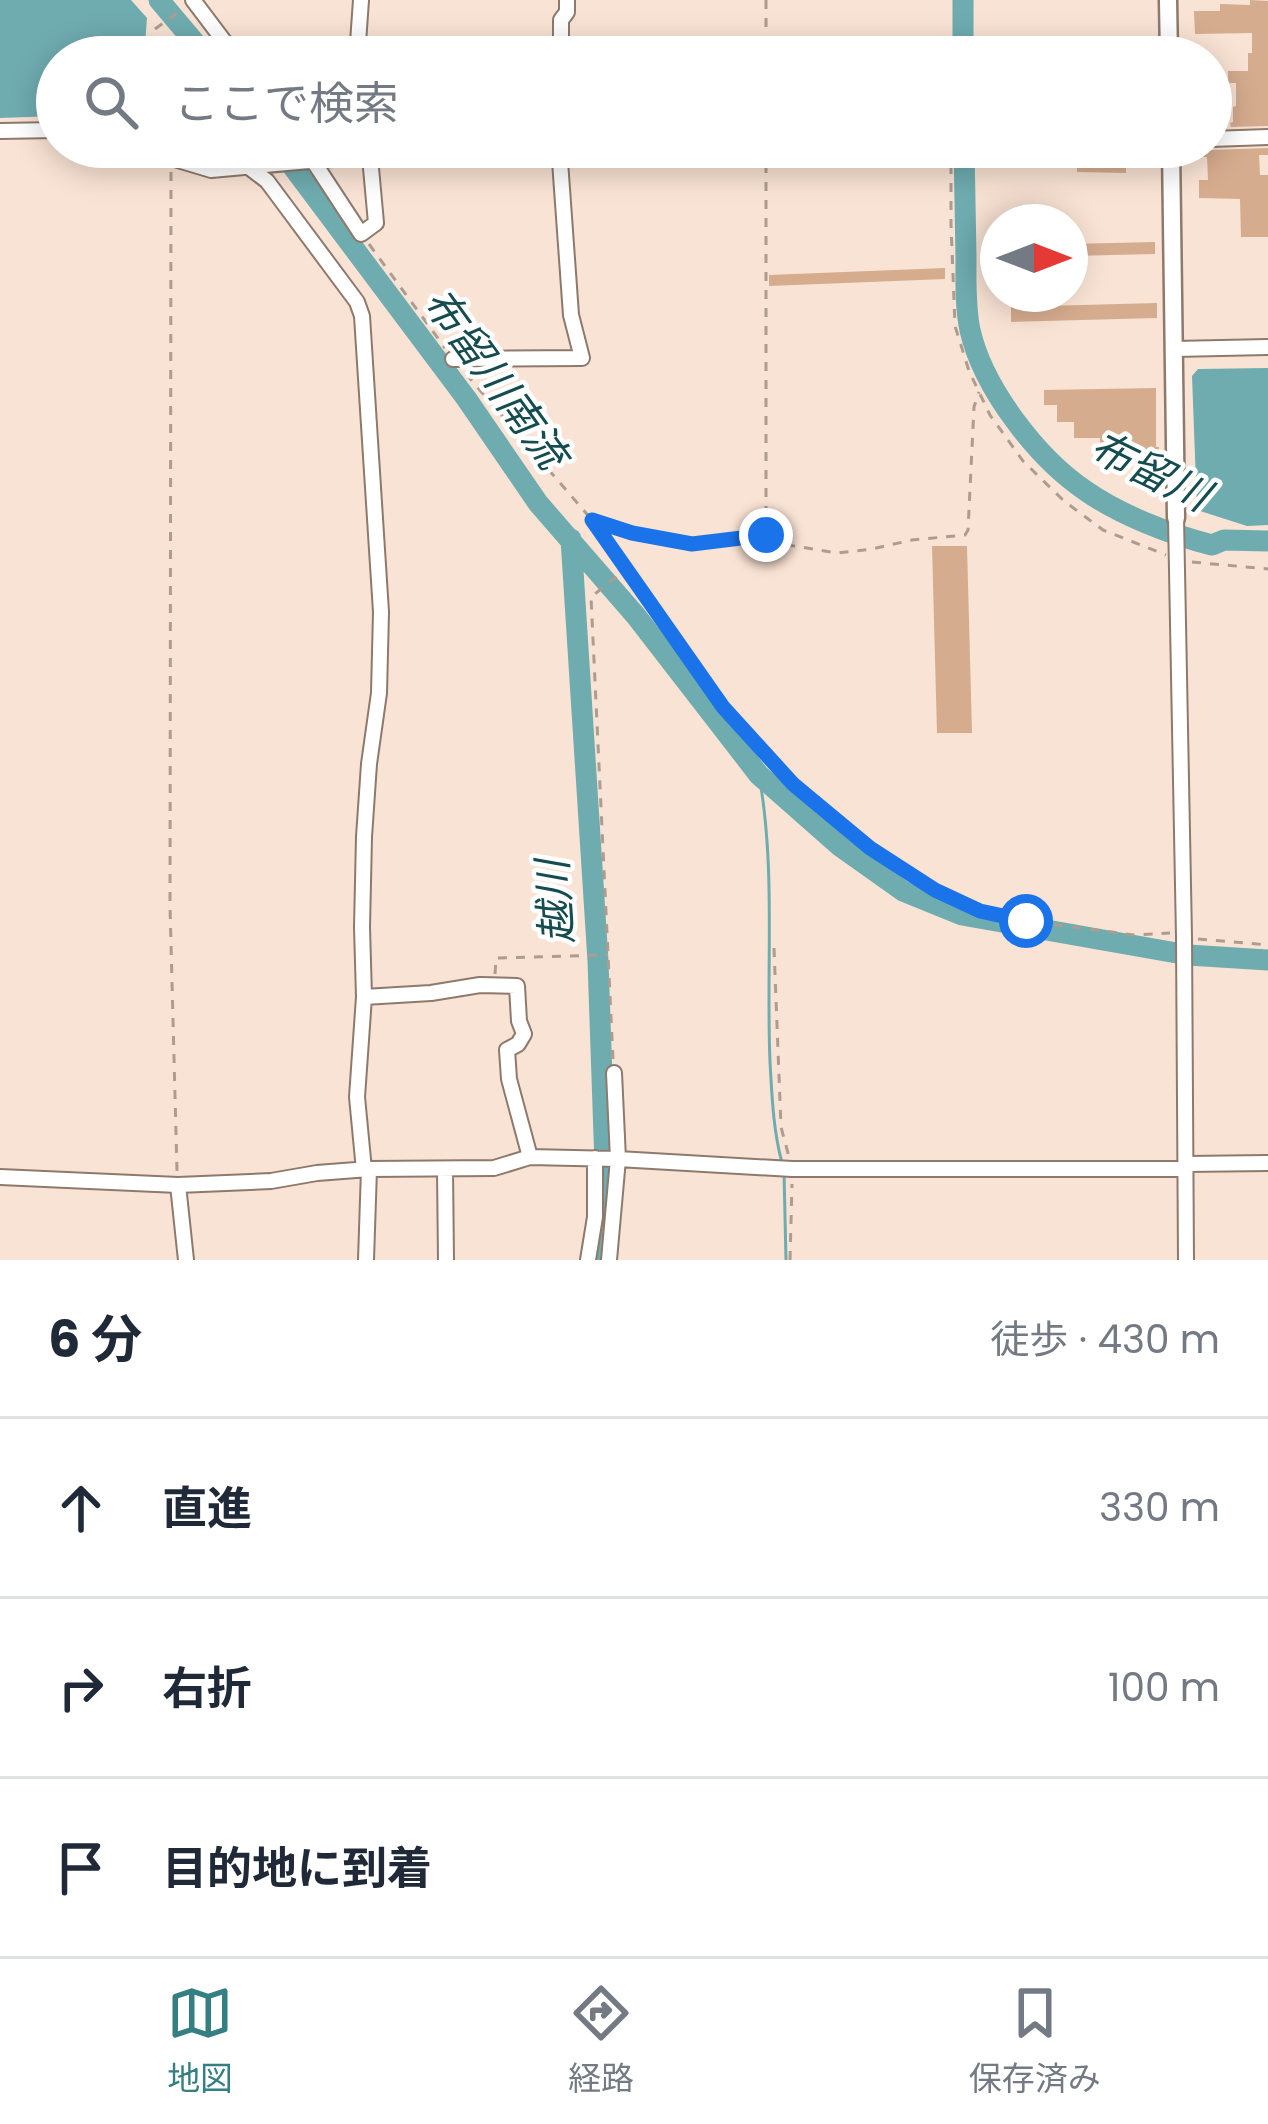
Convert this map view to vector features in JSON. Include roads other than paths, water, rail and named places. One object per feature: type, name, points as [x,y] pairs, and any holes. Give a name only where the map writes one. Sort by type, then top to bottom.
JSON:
[{"type":"street","points":[[358,36],[361,0]]},
{"type":"street","points":[[561,36],[567,0]]},
{"type":"street","points":[[1168,0],[1169,36]]},
{"type":"street","points":[[191,2],[219,36]]},
{"type":"street","points":[[0,131],[36,130]]},
{"type":"street","points":[[1232,138],[1268,137]]},
{"type":"street","points":[[204,168],[240,168]]},
{"type":"street","points":[[256,168],[333,268],[362,316],[381,612],[379,693],[364,837],[364,997],[357,1097],[367,1169],[367,1260]]},
{"type":"street","points":[[316,168],[361,234],[376,223],[371,168]]},
{"type":"street","points":[[454,359],[582,358],[571,315],[560,168]]},
{"type":"street","points":[[1171,168],[1186,1260]]},
{"type":"street","points":[[1174,349],[1268,347]]},
{"type":"street","points":[[364,997],[517,986],[524,1034],[507,1050],[509,1079],[530,1157]]},
{"type":"street","points":[[609,1260],[619,1159],[614,1073]]},
{"type":"street","points":[[0,1177],[178,1185],[272,1181],[367,1169],[494,1168],[530,1157],[792,1168],[1268,1163]]},
{"type":"street","points":[[588,1260],[595,1217],[595,1158]]},
{"type":"street","points":[[445,1170],[446,1260]]},
{"type":"street","points":[[178,1185],[185,1260]]},
{"type":"water","points":[[0,0],[131,0],[147,18],[146,36],[36,36],[36,117],[0,118]]},
{"type":"water","points":[[1268,368],[1268,525],[1247,526],[1197,510],[1192,376],[1198,369]]},
{"type":"waterway","name":"布留川南流","points":[[159,0],[189,36]]},
{"type":"waterway","name":"布留川","points":[[963,0],[963,36]]},
{"type":"waterway","name":"布留川南流","points":[[294,168],[466,398],[538,503],[636,616],[759,775],[841,847],[903,891],[962,915],[1188,955],[1268,960]]},
{"type":"waterway","name":"布留川","points":[[964,168],[970,330],[999,398],[1031,441],[1067,477],[1130,516],[1212,545],[1224,540],[1268,541]]},
{"type":"waterway","name":"越川","points":[[571,539],[598,961],[605,1165],[596,1260]]},
{"type":"waterway","points":[[759,775],[769,882],[771,1087],[782,1163]]},
{"type":"waterway","points":[[784,1172],[786,1260]]}]
